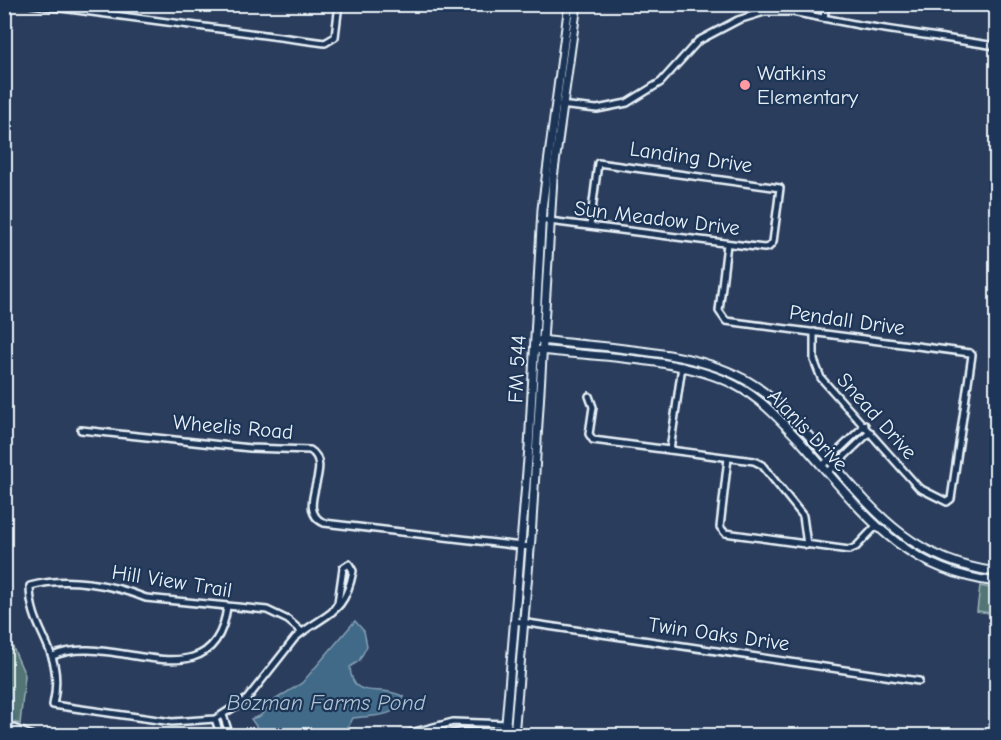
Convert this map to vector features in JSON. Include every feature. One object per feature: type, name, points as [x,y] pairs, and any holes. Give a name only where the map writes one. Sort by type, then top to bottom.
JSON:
[{"type":"main road","name":"FM 544","points":[[505,735],[522,546],[534,349],[545,220],[569,4]]},
{"type":"main road","name":"FM 544","points":[[558,105],[577,4]]},
{"type":"main road","name":"FM 544","points":[[514,735],[544,340],[545,220]]},
{"type":"main road","name":"Alanis Drive","points":[[535,339],[683,358],[714,365],[765,392],[786,411],[892,528],[919,548],[950,563],[996,572]]},
{"type":"main road","name":"Alanis Drive","points":[[534,349],[682,367],[711,374],[758,400],[775,413],[876,526],[897,545],[929,564],[969,579],[996,582]]},
{"type":"street","points":[[31,4],[325,43],[334,37],[339,4]]},
{"type":"street","points":[[824,18],[826,4]]},
{"type":"street","points":[[558,105],[606,108],[639,97],[661,82],[698,41],[753,14],[776,10],[996,46]]},
{"type":"street","name":"Landing Drive","points":[[590,226],[598,163],[780,188],[772,242],[769,247]]},
{"type":"street","name":"Sun Meadow Drive","points":[[545,220],[728,244],[769,247]]},
{"type":"street","name":"Pendall Drive","points":[[728,244],[719,311],[721,317],[726,321],[972,355],[951,499],[947,502]]},
{"type":"street","name":"Snead Drive","points":[[814,332],[814,360],[821,378],[920,488],[947,502]]},
{"type":"street","points":[[670,450],[683,358]]},
{"type":"street","points":[[589,396],[593,407],[589,434],[591,438],[754,461],[762,465],[803,516],[807,545]]},
{"type":"street","points":[[822,466],[865,425]]},
{"type":"street","name":"Wheelis Road","points":[[81,430],[250,448],[310,450],[316,456],[319,466],[312,509],[321,522],[530,547]]},
{"type":"street","points":[[828,472],[870,432]]},
{"type":"street","points":[[728,458],[721,531],[807,545],[853,549],[876,526]]},
{"type":"street","points":[[227,607],[225,622],[214,643],[204,653],[191,658],[169,660],[83,649],[53,656],[57,682],[53,705],[172,722],[215,719],[247,699],[302,632],[332,612],[342,604],[349,594],[353,571],[349,564],[343,568],[338,603],[332,612]]},
{"type":"street","name":"Hill View Trail","points":[[53,656],[31,608],[30,586],[58,581],[127,590],[146,598],[277,613],[302,632]]},
{"type":"street","name":"Twin Oaks Drive","points":[[514,621],[919,681]]},
{"type":"street","points":[[223,715],[230,735]]},
{"type":"street","points":[[215,719],[220,735]]},
{"type":"street","points":[[399,735],[453,722],[515,725]]},
{"type":"street","points":[[4,724],[33,735]]},
{"type":"street","points":[[441,735],[461,732],[514,735]]},
{"type":"green space","points":[[980,586],[996,589],[996,614],[977,611]]},
{"type":"green space","points":[[4,627],[25,675],[20,724],[5,720]]},
{"type":"water","name":"Bozman Farms Pond","points":[[355,621],[364,631],[367,646],[359,661],[350,667],[352,678],[362,689],[386,691],[404,697],[401,704],[390,713],[353,718],[345,731],[338,736],[298,736],[258,729],[251,719],[260,716],[276,699],[302,683]]},
{"type":"waterway","points":[[4,682],[11,718]]},
{"type":"place","name":"Watkins Elementary","points":[[745,85]]}]
